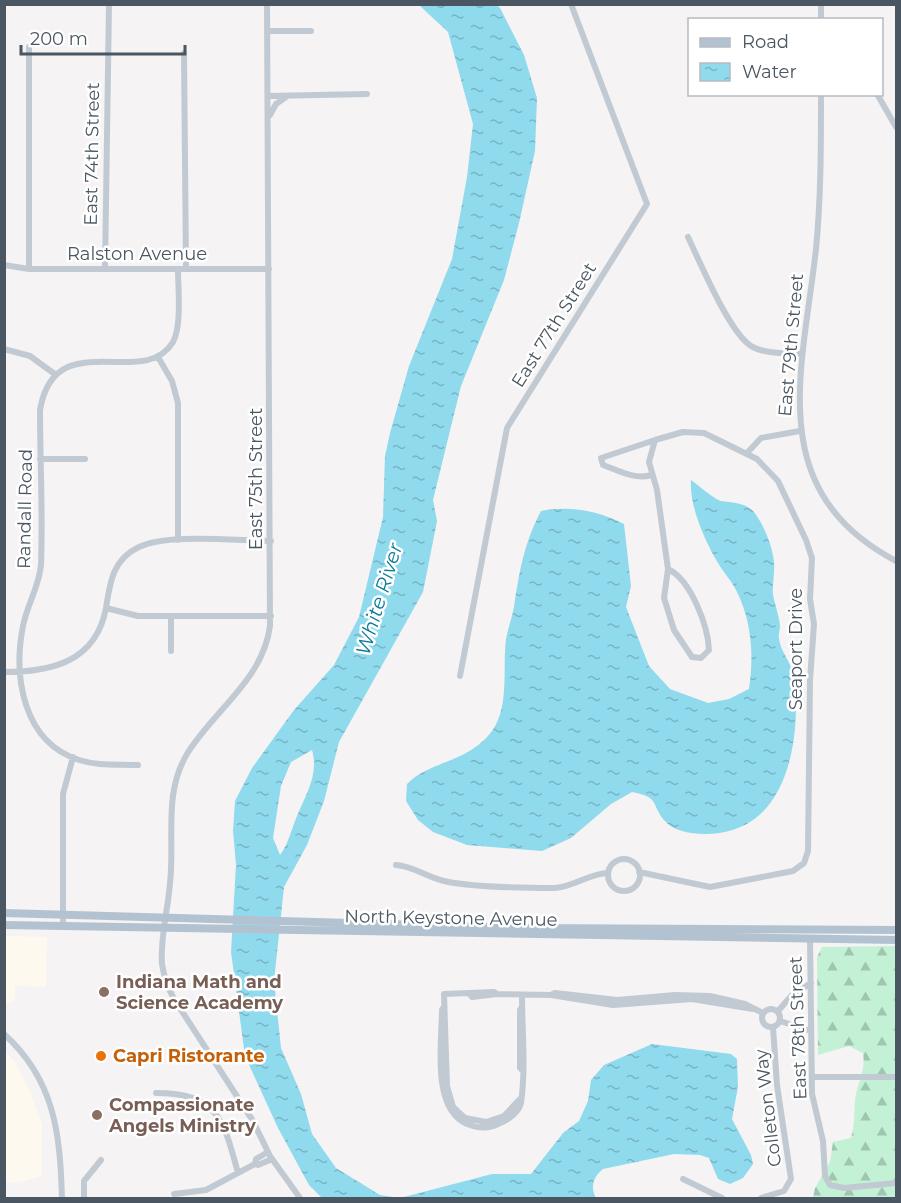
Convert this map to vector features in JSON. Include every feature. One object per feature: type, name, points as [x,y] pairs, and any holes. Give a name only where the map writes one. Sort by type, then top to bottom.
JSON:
[{"type":"main road","name":"North Keystone Avenue","points":[[4,913],[63,914],[164,922]]},
{"type":"main road","name":"North Keystone Avenue","points":[[4,925],[63,926],[164,922],[897,940]]},
{"type":"main road","name":"North Keystone Avenue","points":[[363,927],[897,930]]},
{"type":"street","name":"East 74th Street","points":[[105,269],[109,4]]},
{"type":"street","name":"East 75th Street","points":[[267,4],[271,616],[267,643],[257,667],[194,744],[177,776],[171,814],[170,883],[164,922],[162,959],[169,990],[253,1121],[272,1159],[300,1198]]},
{"type":"street","name":"East 77th Street","points":[[460,676],[507,428],[647,204],[571,4]]},
{"type":"street","points":[[267,31],[312,31]]},
{"type":"street","points":[[29,47],[29,269]]},
{"type":"street","points":[[4,349],[30,356],[56,375],[81,363],[145,360],[158,357],[169,347],[176,333],[182,269],[184,53]]},
{"type":"street","points":[[268,96],[367,94]]},
{"type":"street","points":[[268,125],[276,104],[288,96]]},
{"type":"street","name":"East 79th Street","points":[[821,96],[817,232],[802,354],[800,431],[812,471],[833,507],[862,538],[897,561]]},
{"type":"street","points":[[879,96],[897,127]]},
{"type":"street","points":[[688,237],[723,307],[745,341],[760,349],[802,354]]},
{"type":"street","name":"Ralston Avenue","points":[[4,265],[29,269],[269,269]]},
{"type":"street","points":[[158,357],[172,381],[178,403],[178,540]]},
{"type":"street","name":"Randall Road","points":[[56,375],[42,400],[41,566],[23,625],[20,672],[23,697],[33,723],[47,740],[73,757],[95,763],[138,765]]},
{"type":"street","points":[[747,453],[761,438],[800,431]]},
{"type":"street","name":"Seaport Drive","points":[[639,872],[710,886],[791,872],[802,865],[808,851],[810,680],[814,624],[810,600],[812,558],[778,481],[767,468],[747,453],[704,433],[683,432],[601,458],[603,465],[629,475],[640,478],[652,475]]},
{"type":"street","points":[[655,440],[650,454],[668,569],[664,598],[674,630],[688,654],[694,658],[703,658],[708,653],[709,646],[701,615],[683,581],[668,569]]},
{"type":"street","points":[[40,459],[85,459]]},
{"type":"street","points":[[4,672],[48,670],[76,657],[94,636],[106,608],[112,574],[126,556],[145,544],[178,540],[271,541]]},
{"type":"street","points":[[106,608],[138,616],[271,616]]},
{"type":"street","points":[[171,616],[171,651]]},
{"type":"street","points":[[63,926],[63,794],[73,757]]},
{"type":"street","points":[[396,865],[407,866],[452,883],[551,888],[571,885],[608,873],[614,863],[623,859],[632,862],[639,872],[635,886],[623,891],[612,885],[608,873]]},
{"type":"street","name":"East 78th Street","points":[[810,939],[812,1094],[823,1141],[825,1176],[830,1185],[844,1188],[897,1183]]},
{"type":"street","points":[[778,1011],[792,995],[811,983]]},
{"type":"street","points":[[522,995],[520,1068],[522,1070],[517,1109],[506,1120],[483,1125],[463,1122],[451,1112],[445,1102],[442,1078],[444,994],[494,992],[496,994],[551,995],[606,1005],[694,999],[753,1009],[763,1013]]},
{"type":"street","points":[[763,1013],[771,1008],[778,1011]]},
{"type":"street","points":[[778,1011],[780,1021]]},
{"type":"street","points":[[763,1013],[763,1023],[773,1027],[780,1021]]},
{"type":"street","points":[[780,1021],[812,1031]]},
{"type":"street","name":"Colleton Way","points":[[761,1198],[784,1191],[789,1186],[791,1172],[777,1085],[773,1027]]},
{"type":"street","points":[[4,1035],[27,1056],[51,1106],[60,1145],[62,1198]]},
{"type":"street","points":[[812,1077],[897,1077]]},
{"type":"street","points":[[156,1093],[189,1096],[211,1108],[225,1127],[238,1173]]},
{"type":"street","points":[[255,1164],[256,1159],[268,1152]]},
{"type":"street","points":[[174,1194],[195,1196],[255,1164],[258,1165],[272,1159]]},
{"type":"street","points":[[84,1198],[84,1181],[101,1160]]},
{"type":"street","points":[[683,1179],[722,1198]]},
{"type":"shaded area","points":[[5,936],[47,937],[46,987],[15,986],[15,1000],[5,1004]]},
{"type":"shaded area","points":[[4,1051],[14,1060],[30,1092],[42,1124],[42,1176],[20,1182],[5,1182]]},
{"type":"green space","points":[[896,946],[896,1198],[813,1198],[815,1188],[830,1162],[833,1142],[851,1138],[855,1100],[864,1059],[863,1053],[849,1046],[818,1055],[817,957],[822,947]]},
{"type":"water","name":"White River","points":[[419,5],[497,5],[524,55],[537,98],[535,151],[519,223],[504,280],[461,386],[433,500],[437,521],[423,592],[339,742],[324,801],[307,845],[284,887],[274,981],[281,1048],[301,1094],[312,1134],[336,1168],[380,1195],[400,1198],[322,1198],[309,1185],[278,1128],[245,1056],[231,952],[236,865],[233,831],[235,801],[252,768],[294,710],[334,665],[359,617],[383,517],[385,456],[390,433],[409,366],[452,259],[467,177],[473,124],[448,32]],"holes":[[[312,750],[313,776],[288,841],[280,855],[273,838],[281,786],[291,762]]]},
{"type":"water","points":[[691,480],[718,500],[743,505],[754,512],[772,550],[773,595],[780,626],[779,637],[782,649],[794,677],[796,721],[787,768],[779,790],[766,808],[750,822],[729,831],[713,834],[685,832],[664,820],[651,799],[632,792],[611,804],[571,838],[542,851],[467,845],[433,832],[418,820],[406,801],[407,784],[425,771],[468,752],[488,736],[495,726],[503,702],[506,639],[520,570],[526,546],[541,511],[584,510],[624,524],[631,586],[626,607],[649,666],[670,689],[708,703],[729,699],[749,689],[751,651],[745,614],[736,590],[718,563],[703,534],[695,512]]},
{"type":"water","points":[[652,1044],[731,1054],[737,1059],[738,1087],[732,1119],[751,1155],[753,1164],[743,1178],[730,1184],[718,1179],[709,1158],[700,1155],[674,1154],[603,1169],[594,1182],[593,1190],[596,1198],[400,1198],[492,1174],[531,1174],[563,1133],[579,1121],[588,1101],[591,1080],[604,1065]]},
{"type":"place","name":"Indiana Math and Science Academy","points":[[104,992]]},
{"type":"place","name":"Capri Ristorante","points":[[101,1056]]},
{"type":"place","name":"Compassionate Angels Ministry","points":[[97,1115]]}]
